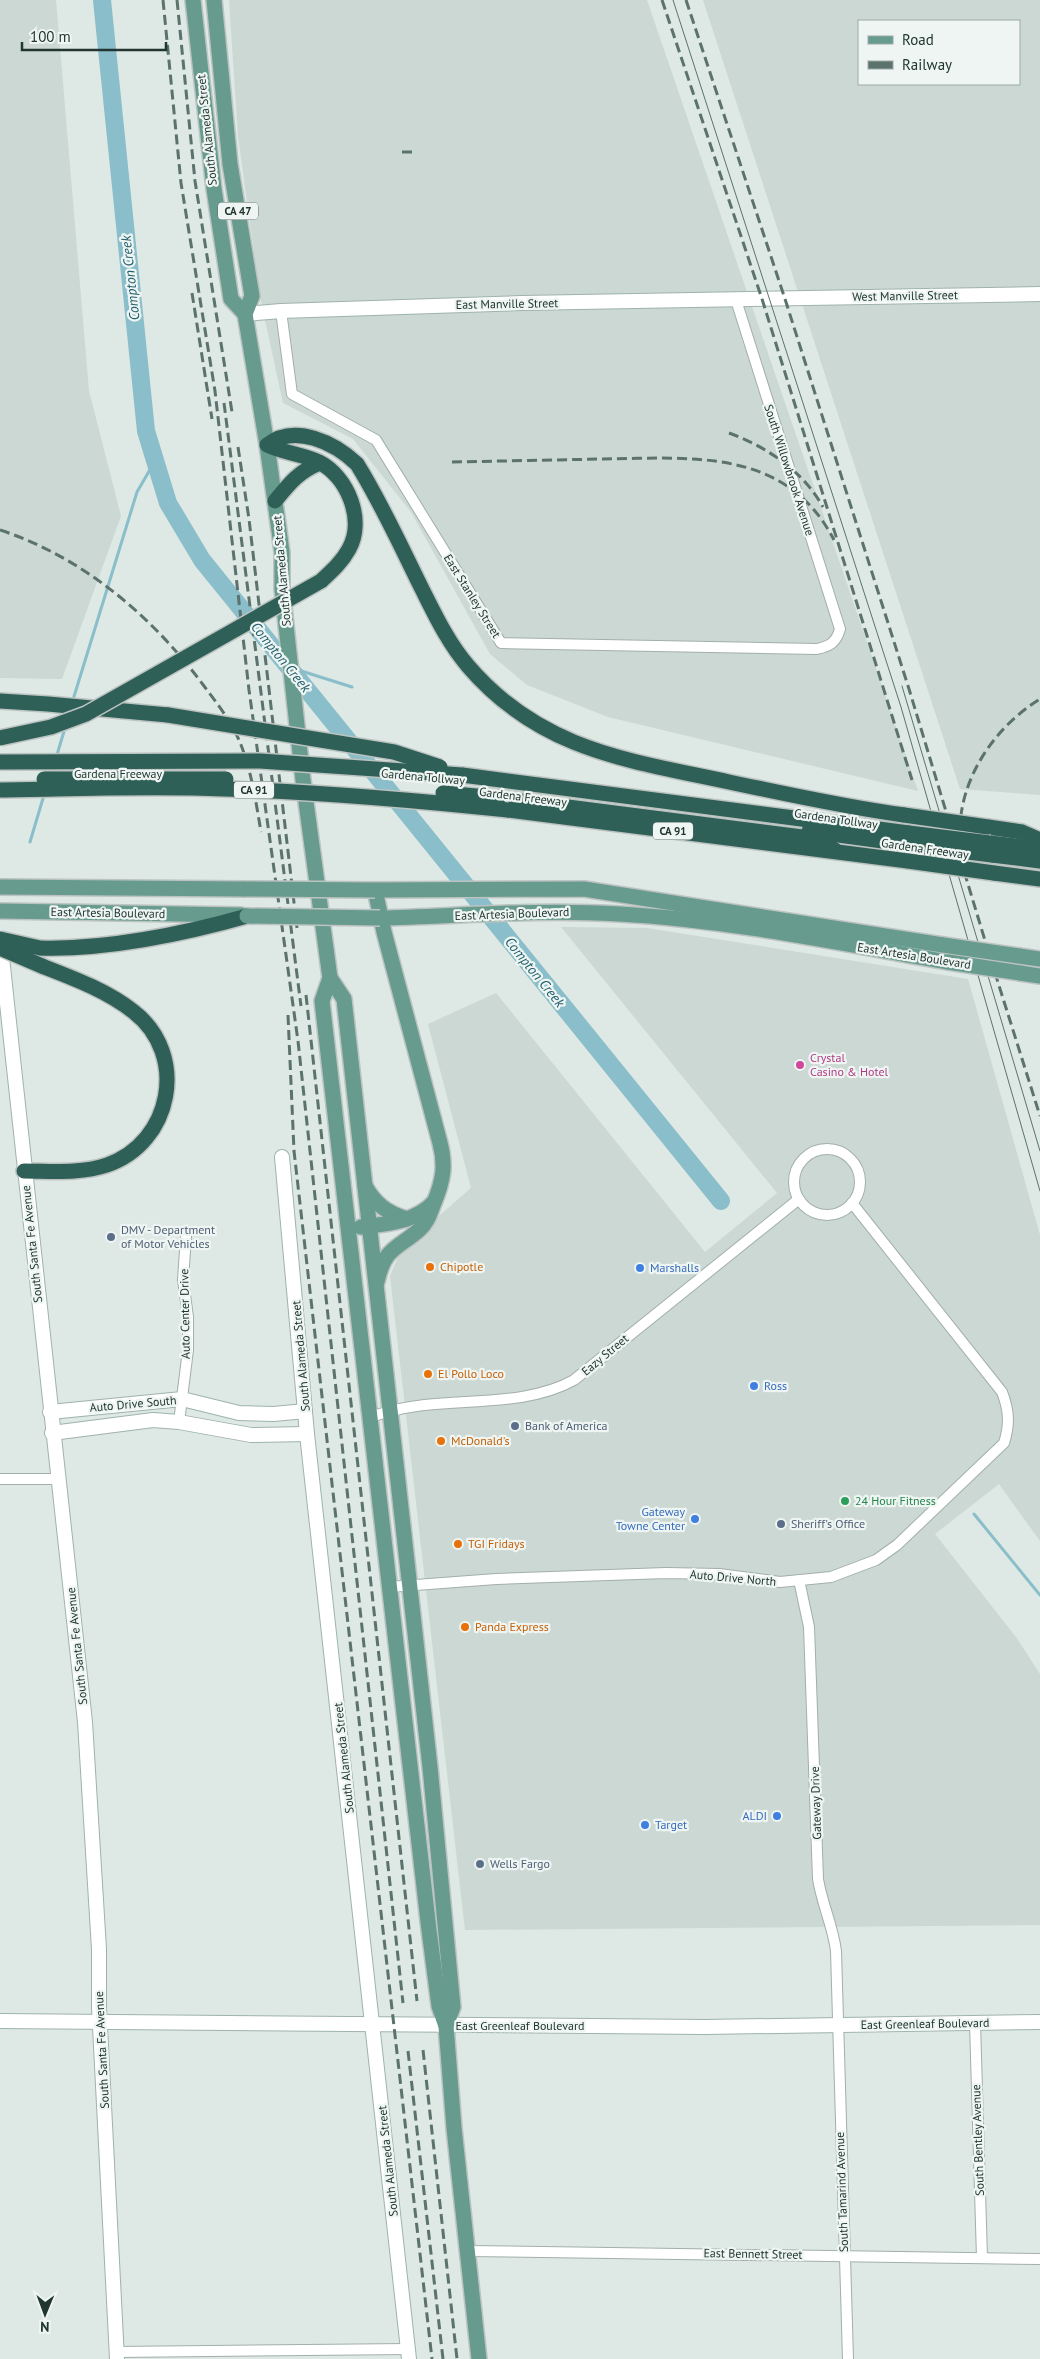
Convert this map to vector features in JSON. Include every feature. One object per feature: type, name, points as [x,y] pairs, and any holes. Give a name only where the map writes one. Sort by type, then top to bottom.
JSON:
[{"type":"highway","points":[[267,446],[274,440],[307,436],[334,446],[357,464],[438,621],[467,665],[497,695],[533,722],[574,743],[617,758],[847,808],[1022,832],[1040,840]]},
{"type":"highway","points":[[0,738],[44,729],[86,714],[321,580],[335,569],[350,548],[355,518],[345,487],[335,475],[320,463],[267,446]]},
{"type":"highway","points":[[275,501],[295,477],[305,469],[320,463]]},
{"type":"highway","points":[[0,702],[48,704],[168,715],[394,752],[462,775]]},
{"type":"highway","name":"Gardena Freeway","points":[[0,762],[260,762],[334,765],[482,777],[603,794]]},
{"type":"highway","name":"Gardena Tollway","points":[[0,780],[193,778],[300,782],[498,798],[818,839],[838,852]]},
{"type":"highway","name":"Gardena Freeway","points":[[0,790],[221,789],[351,795],[508,810],[1040,879]]},
{"type":"highway","name":"Gardena Tollway","points":[[603,794],[621,806],[991,849],[1040,861]]},
{"type":"highway","points":[[991,849],[1040,849]]},
{"type":"highway","points":[[0,938],[40,948],[87,948],[112,945],[247,916]]},
{"type":"highway","points":[[0,948],[96,990],[134,1012],[146,1024],[161,1051],[166,1065],[166,1096],[162,1112],[148,1135],[131,1153],[119,1160],[89,1170],[24,1171]]},
{"type":"main road","name":"South Alameda Street","points":[[193,0],[214,189],[231,299],[245,314]]},
{"type":"main road","name":"South Alameda Street","points":[[214,0],[230,164],[252,296],[245,314],[267,446],[283,561],[282,589],[303,780],[330,978],[344,999],[388,1410],[446,1919],[453,2007],[446,2026]]},
{"type":"main road","name":"East Artesia Boulevard","points":[[0,888],[374,890],[550,887],[584,889],[686,903],[1040,959]]},
{"type":"main road","points":[[374,890],[444,1155],[443,1180],[428,1219],[420,1230],[401,1241],[388,1255],[379,1269],[376,1288]]},
{"type":"main road","points":[[685,919],[686,903]]},
{"type":"main road","name":"East Artesia Boulevard","points":[[0,911],[247,916],[382,924],[571,912],[685,919],[1040,976]]},
{"type":"main road","points":[[860,947],[861,931]]},
{"type":"main road","name":"South Alameda Street","points":[[330,978],[322,1001],[429,1930],[439,2006],[446,2026],[466,2251],[479,2359]]},
{"type":"main road","points":[[364,1182],[372,1198],[381,1207],[407,1218]]},
{"type":"main road","points":[[349,1229],[407,1218],[428,1209],[435,1201]]},
{"type":"street","name":"West Manville Street","points":[[770,298],[1040,294]]},
{"type":"street","name":"East Manville Street","points":[[245,314],[281,311],[522,303],[770,298]]},
{"type":"street","name":"South Willowbrook Avenue","points":[[736,300],[840,629],[836,640]]},
{"type":"street","name":"East Stanley Street","points":[[281,311],[292,394],[376,440],[501,643],[817,649],[829,646],[836,640]]},
{"type":"street","name":"South Santa Fe Avenue","points":[[0,938],[52,1433],[86,1732],[99,1949],[100,2022],[116,2355]]},
{"type":"street","points":[[832,1149],[845,1154],[858,1170],[858,1191],[852,1203],[842,1211],[824,1214],[807,1208],[799,1199],[794,1181],[800,1162],[817,1150],[832,1149]]},
{"type":"street","name":"South Alameda Street","points":[[282,1157],[307,1434],[374,2025],[408,2354]]},
{"type":"street","name":"Eazy Street","points":[[369,1418],[388,1410],[540,1393],[562,1387],[574,1380],[799,1199]]},
{"type":"street","name":"Auto Drive North","points":[[389,1587],[496,1579],[666,1573],[719,1574],[780,1582],[831,1577],[876,1560],[897,1545],[1004,1443],[1009,1429],[1008,1408],[1002,1392],[852,1203]]},
{"type":"street","name":"Auto Center Drive","points":[[179,1422],[188,1350],[188,1318],[183,1280],[186,1236]]},
{"type":"street","name":"Auto Drive South","points":[[50,1412],[182,1399],[239,1413],[274,1414],[305,1411]]},
{"type":"street","name":"Auto Drive South","points":[[52,1433],[153,1420],[179,1422],[251,1435],[307,1434]]},
{"type":"street","points":[[0,1479],[58,1479]]},
{"type":"street","name":"Gateway Drive","points":[[799,1580],[810,1628],[818,1879],[821,1898],[834,1937],[837,2026]]},
{"type":"street","name":"East Greenleaf Boulevard","points":[[0,2021],[446,2026],[837,2026],[1040,2022]]},
{"type":"street","name":"South Bentley Avenue","points":[[975,2023],[982,2258]]},
{"type":"street","name":"South Tamarind Avenue","points":[[837,2026],[848,2359]]},
{"type":"street","name":"East Bennett Street","points":[[466,2251],[1040,2259]]},
{"type":"street","points":[[116,2355],[408,2354]]},
{"type":"shaded area","points":[[0,0],[56,0],[89,391],[121,516],[62,679],[0,678]]},
{"type":"shaded area","points":[[229,0],[647,0],[918,791],[608,717],[527,685],[490,654],[411,512],[353,439],[283,403],[260,297],[238,136]]},
{"type":"shaded area","points":[[703,0],[1040,0],[1040,795],[960,789]]},
{"type":"shaded area","points":[[561,927],[647,928],[968,979],[1040,1235],[1040,1541],[999,1484],[935,1534],[1016,1637],[1040,1674],[1040,1925],[465,1930],[390,1276],[402,1248],[471,1188],[428,1024],[496,993],[705,1252],[777,1193]]},
{"type":"waterway","name":"Compton Creek","points":[[102,0],[146,431],[168,503],[202,560],[721,1201]]},
{"type":"waterway","points":[[72,703],[137,492],[155,461]]},
{"type":"waterway","points":[[295,669],[352,687]]},
{"type":"waterway","points":[[56,758],[65,728]]},
{"type":"waterway","points":[[30,842],[44,795]]},
{"type":"waterway","name":"Compton Creek","points":[[974,1514],[1040,1595]]},
{"type":"tram line","points":[[673,0],[901,707],[1040,1191]]},
{"type":"tram line","points":[[902,686],[1040,1151]]},
{"type":"railway","points":[[163,0],[181,183],[215,391],[249,690],[298,1041],[403,2003]]},
{"type":"railway","points":[[177,0],[195,181],[232,412]]},
{"type":"railway","points":[[662,0],[762,299],[912,780]]},
{"type":"railway","points":[[686,0],[785,299],[909,689],[1040,1116]]},
{"type":"railway","points":[[402,152],[414,152]]},
{"type":"railway","points":[[192,293],[212,419]]},
{"type":"railway","points":[[224,403],[301,1006]]},
{"type":"railway","points":[[729,433],[757,445],[783,462],[805,482],[823,507]]},
{"type":"railway","points":[[238,447],[249,519],[297,928]]},
{"type":"railway","points":[[452,462],[669,458],[734,464],[763,473],[790,488],[814,510],[834,540]]},
{"type":"railway","points":[[0,530],[60,556],[88,573],[139,613],[184,661],[223,712],[239,740],[250,774],[261,832]]},
{"type":"railway","points":[[961,847],[960,825],[963,803],[979,762],[991,743],[1006,726],[1040,699]]},
{"type":"railway","points":[[306,995],[417,2001]]},
{"type":"railway","points":[[288,1015],[294,1151],[432,2359]]},
{"type":"railway","points":[[423,2050],[457,2359]]},
{"type":"railway","points":[[408,2051],[443,2359]]},
{"type":"place","name":"Crystal Casino & Hotel","points":[[800,1065]]},
{"type":"place","name":"DMV - Department of Motor Vehicles","points":[[111,1237]]},
{"type":"place","name":"Chipotle","points":[[430,1267]]},
{"type":"place","name":"Marshalls","points":[[640,1268]]},
{"type":"place","name":"El Pollo Loco","points":[[428,1374]]},
{"type":"place","name":"Ross","points":[[754,1386]]},
{"type":"place","name":"Bank of America","points":[[515,1426]]},
{"type":"place","name":"McDonald's","points":[[441,1441]]},
{"type":"place","name":"24 Hour Fitness","points":[[845,1501]]},
{"type":"place","name":"Gateway Towne Center","points":[[695,1519]]},
{"type":"place","name":"Sheriff's Office","points":[[781,1524]]},
{"type":"place","name":"TGI Fridays","points":[[458,1544]]},
{"type":"place","name":"Panda Express","points":[[465,1627]]},
{"type":"place","name":"ALDI","points":[[777,1816]]},
{"type":"place","name":"Target","points":[[645,1825]]},
{"type":"place","name":"Wells Fargo","points":[[480,1864]]}]
